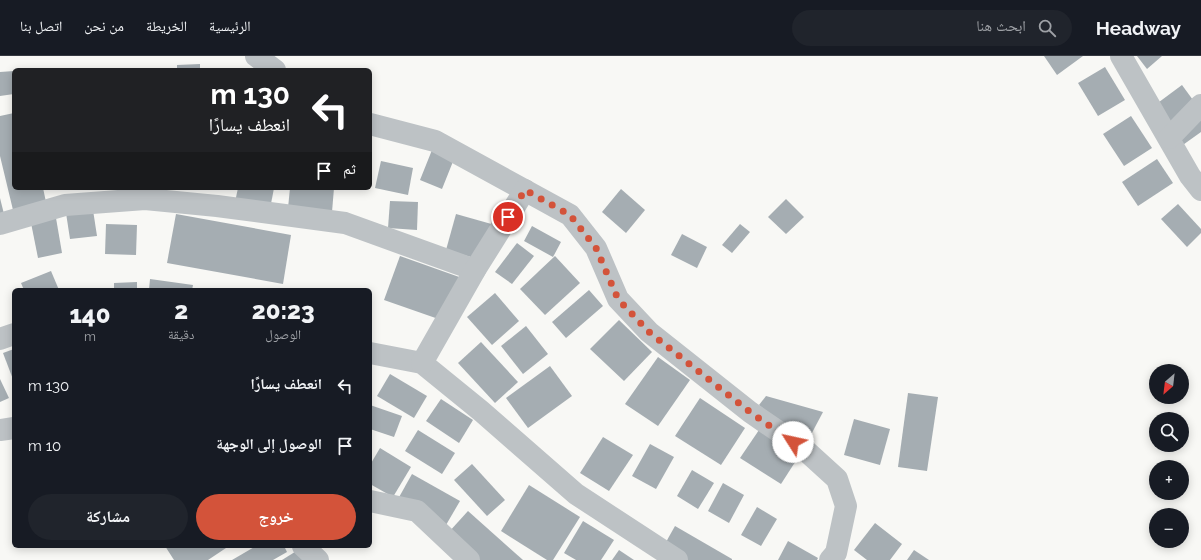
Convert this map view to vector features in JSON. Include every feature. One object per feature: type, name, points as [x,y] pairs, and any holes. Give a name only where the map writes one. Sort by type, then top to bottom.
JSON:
[{"type":"street","points":[[256,56],[272,68]]},
{"type":"street","points":[[1121,56],[1190,176],[1201,190]]},
{"type":"street","points":[[1169,138],[1201,104]]},
{"type":"street","points":[[372,125],[436,141],[570,215],[596,248],[618,299],[649,332],[750,412],[804,449],[836,479],[846,506],[837,558]]},
{"type":"street","points":[[422,363],[525,190]]},
{"type":"street","points":[[0,224],[65,206],[145,199],[224,207],[345,223],[476,270]]},
{"type":"street","points":[[0,339],[12,335]]},
{"type":"street","points":[[372,354],[422,363],[576,494],[677,560]]},
{"type":"street","points":[[0,430],[12,428]]},
{"type":"street","points":[[372,501],[417,511],[469,560]]},
{"type":"street","points":[[305,548],[318,560]]},
{"type":"building","points":[[1044,56],[1083,56],[1057,75]]},
{"type":"building","points":[[1137,56],[1162,56],[1147,69]]},
{"type":"building","points":[[200,64],[200,68],[177,68],[177,65]]},
{"type":"building","points":[[1105,67],[1125,100],[1098,116],[1078,83]]},
{"type":"building","points":[[12,71],[12,94],[0,96],[0,72]]},
{"type":"building","points":[[1182,85],[1201,111],[1201,132],[1180,147],[1151,108]]},
{"type":"building","points":[[12,113],[12,190],[43,190],[46,202],[13,210],[0,156],[0,116]]},
{"type":"building","points":[[1131,116],[1152,148],[1124,166],[1103,134]]},
{"type":"building","points":[[432,150],[454,159],[442,189],[420,180]]},
{"type":"building","points":[[1157,159],[1173,183],[1138,206],[1122,182]]},
{"type":"building","points":[[381,161],[413,168],[408,195],[375,188]]},
{"type":"building","points":[[621,189],[645,210],[626,233],[602,212]]},
{"type":"building","points":[[238,190],[274,190],[270,209],[235,202]]},
{"type":"building","points":[[290,190],[334,190],[332,212],[288,208]]},
{"type":"building","points":[[0,198],[5,218],[0,219]]},
{"type":"building","points":[[786,199],[804,217],[786,234],[768,217]]},
{"type":"building","points":[[390,201],[418,202],[417,230],[388,228]]},
{"type":"building","points":[[1178,204],[1201,229],[1201,233],[1187,247],[1161,219]]},
{"type":"building","points":[[93,210],[97,236],[70,239],[66,213]]},
{"type":"building","points":[[176,214],[291,235],[283,284],[167,263]]},
{"type":"building","points":[[456,214],[495,225],[485,261],[446,250]]},
{"type":"building","points":[[56,218],[62,253],[38,258],[31,223]]},
{"type":"building","points":[[106,224],[137,225],[136,255],[105,254]]},
{"type":"building","points":[[740,224],[750,232],[732,253],[722,245]]},
{"type":"building","points":[[532,226],[561,242],[553,257],[524,241]]},
{"type":"building","points":[[682,234],[707,247],[697,268],[671,255]]},
{"type":"building","points":[[517,243],[534,256],[512,284],[495,272]]},
{"type":"building","points":[[400,256],[462,278],[447,322],[384,300]]},
{"type":"building","points":[[555,256],[580,283],[545,315],[520,289]]},
{"type":"building","points":[[51,271],[58,288],[23,288],[21,283]]},
{"type":"building","points":[[150,279],[193,285],[192,288],[149,288]]},
{"type":"building","points":[[137,282],[137,288],[114,288],[114,283]]},
{"type":"building","points":[[589,290],[603,306],[566,338],[552,322]]},
{"type":"building","points":[[495,293],[519,321],[492,345],[467,317]]},
{"type":"building","points":[[619,320],[652,352],[624,381],[590,349]]},
{"type":"building","points":[[526,326],[548,354],[523,374],[501,346]]},
{"type":"building","points":[[481,342],[518,382],[495,403],[458,363]]},
{"type":"building","points":[[12,350],[12,377],[3,353]]},
{"type":"building","points":[[658,357],[690,380],[658,426],[625,404]]},
{"type":"building","points":[[550,366],[572,396],[528,428],[506,398]]},
{"type":"building","points":[[390,374],[427,396],[414,418],[377,396]]},
{"type":"building","points":[[0,379],[9,398],[0,402]]},
{"type":"building","points":[[908,393],[938,397],[927,471],[898,467]]},
{"type":"building","points":[[766,396],[823,412],[805,446],[759,405]]},
{"type":"building","points":[[700,398],[745,428],[721,465],[675,436]]},
{"type":"building","points":[[441,399],[473,420],[459,443],[426,421]]},
{"type":"building","points":[[372,406],[402,416],[394,437],[372,430]]},
{"type":"building","points":[[854,419],[890,429],[880,465],[844,455]]},
{"type":"building","points":[[418,430],[455,453],[442,474],[405,451]]},
{"type":"building","points":[[759,430],[799,456],[781,484],[740,458]]},
{"type":"building","points":[[603,437],[633,455],[609,491],[580,473]]},
{"type":"building","points":[[650,444],[674,457],[656,489],[632,476]]},
{"type":"building","points":[[380,448],[411,467],[393,497],[372,485],[372,462]]},
{"type":"building","points":[[472,464],[505,500],[487,516],[454,480]]},
{"type":"building","points":[[692,470],[714,483],[698,509],[677,496]]},
{"type":"building","points":[[412,474],[460,501],[446,525],[398,499]]},
{"type":"building","points":[[723,483],[744,495],[729,523],[708,511]]},
{"type":"building","points":[[529,485],[580,517],[553,560],[547,560],[501,531]]},
{"type":"building","points":[[757,507],[777,519],[761,546],[741,535]]},
{"type":"building","points":[[468,511],[523,560],[478,560],[448,533]]},
{"type":"building","points":[[583,521],[614,540],[601,560],[576,560],[564,553]]},
{"type":"building","points":[[875,523],[902,544],[890,560],[867,560],[854,550]]},
{"type":"building","points":[[675,526],[732,560],[676,560],[661,551]]},
{"type":"building","points":[[788,541],[818,558],[817,560],[778,560]]},
{"type":"building","points":[[166,548],[226,548],[208,560],[174,560]]},
{"type":"building","points":[[253,548],[285,548],[287,552],[273,560],[232,560]]},
{"type":"building","points":[[298,550],[305,560],[282,560]]},
{"type":"building","points":[[619,550],[634,560],[612,560]]},
{"type":"building","points":[[914,550],[929,560],[907,560]]},
{"type":"route","points":[[508,217],[525,190],[570,215],[596,248],[618,299],[649,332],[750,412],[793,442]]}]
